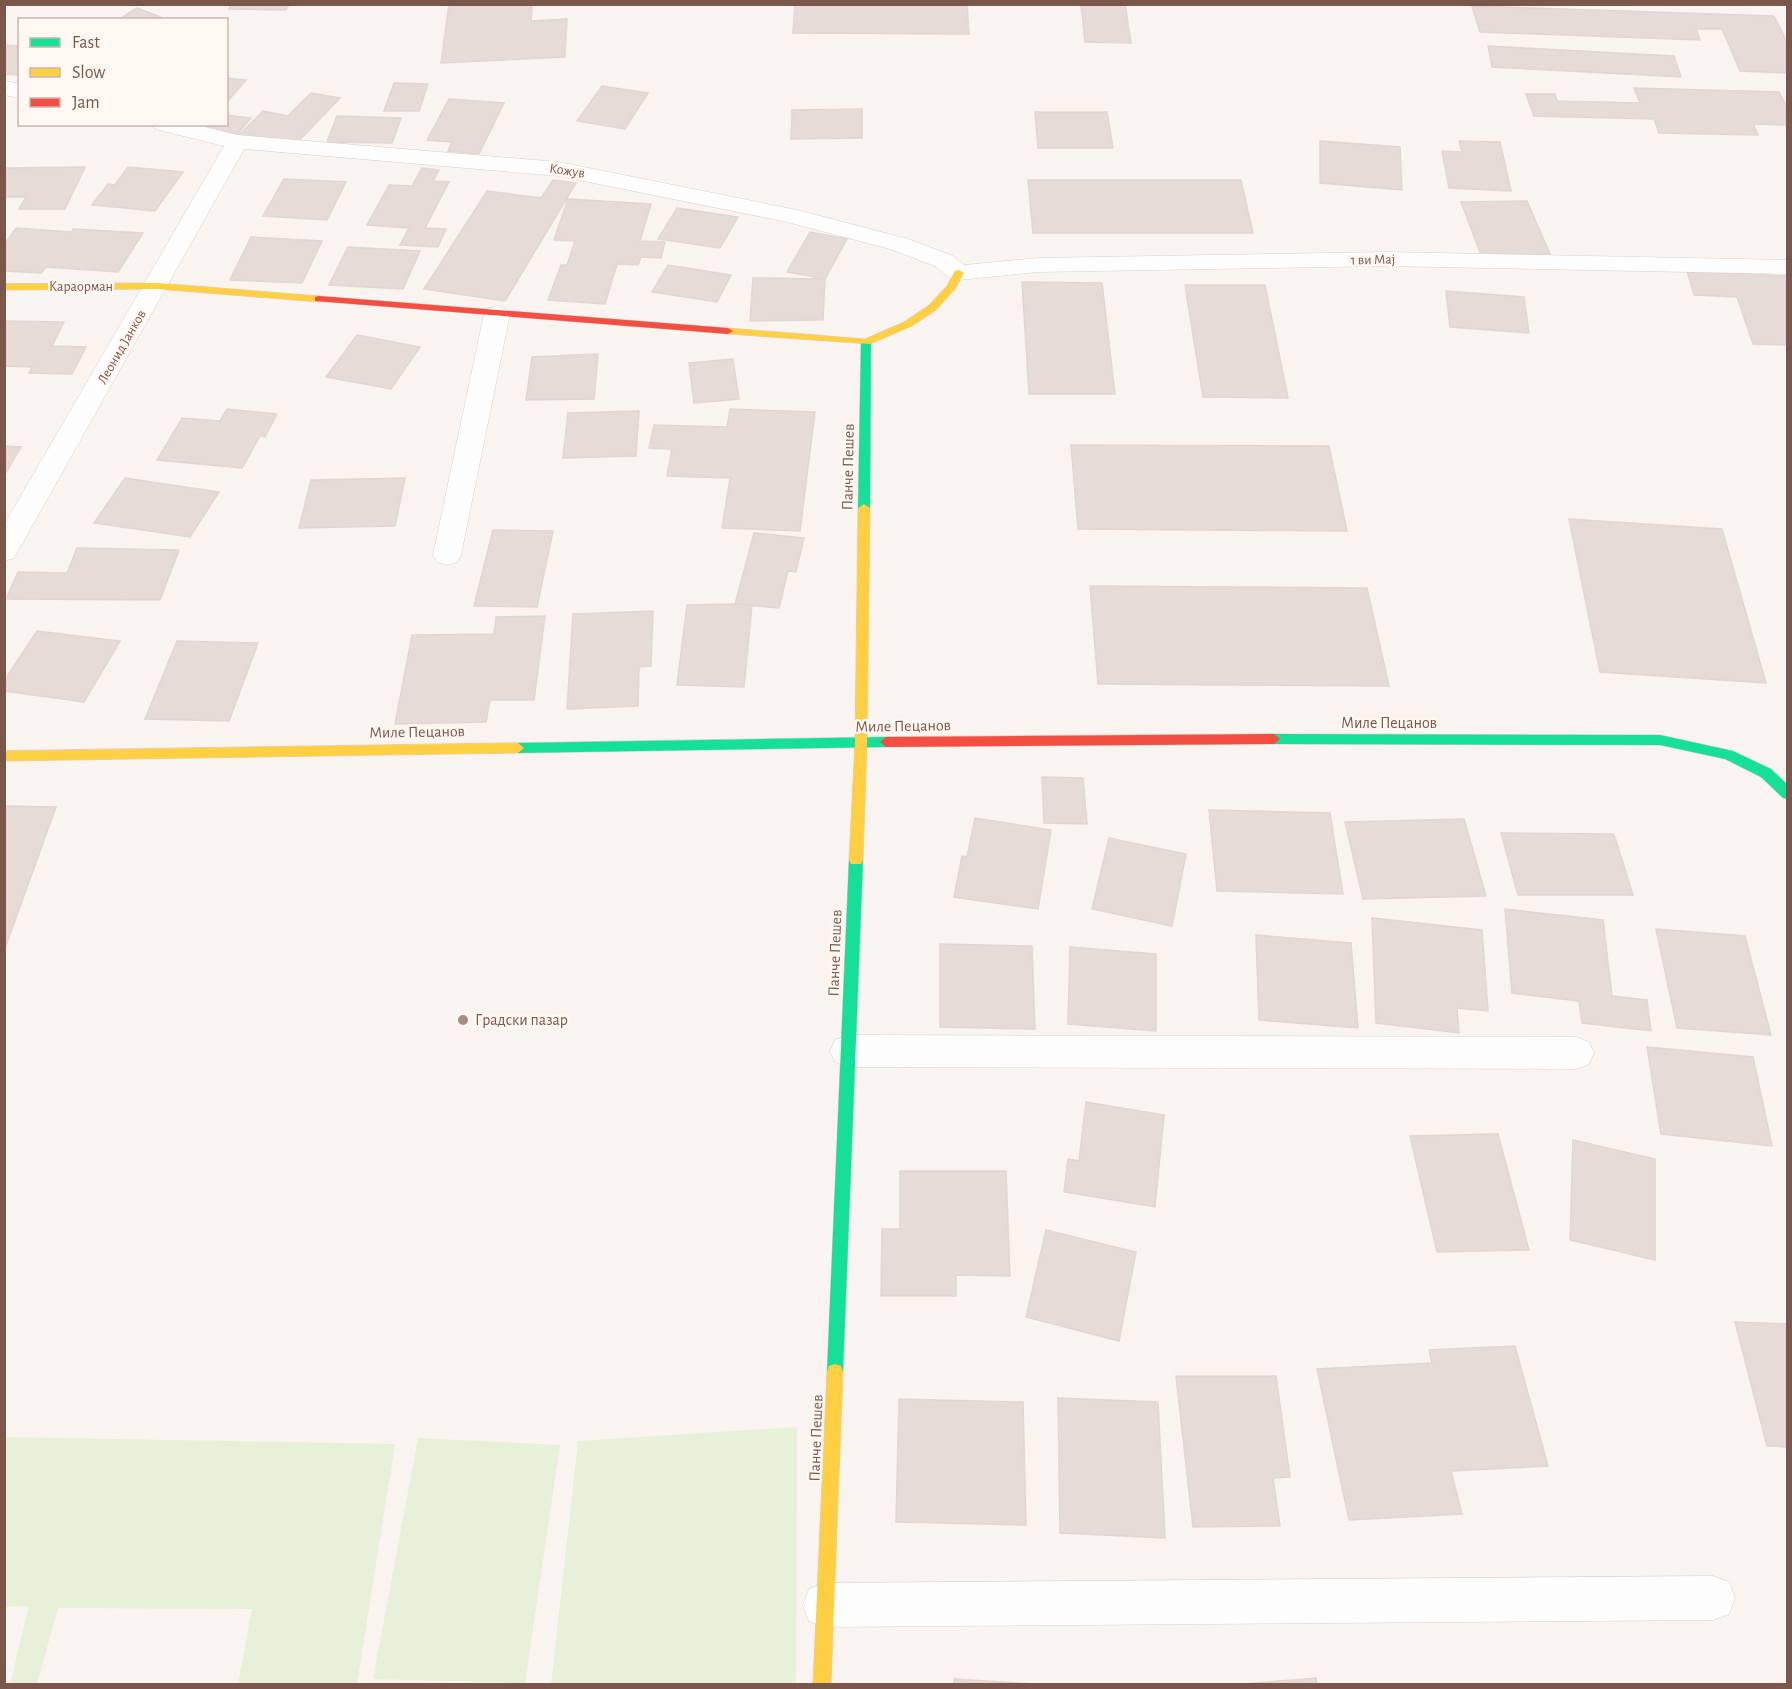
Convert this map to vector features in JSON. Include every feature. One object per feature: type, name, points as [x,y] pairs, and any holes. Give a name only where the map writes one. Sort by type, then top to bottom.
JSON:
[{"type":"street","name":"Кожув","points":[[171,126],[237,142],[335,152],[560,168],[800,218],[899,244],[944,261],[959,273]]},
{"type":"street","name":"Леонид Јанков","points":[[4,552],[237,142]]},
{"type":"street","name":"1 ви Мај","points":[[959,273],[1038,265],[1386,259],[1788,267]]},
{"type":"street","points":[[866,342],[927,313],[950,292],[959,273]]},
{"type":"street","name":"Караорман","points":[[4,287],[157,286],[866,342]]},
{"type":"street","points":[[447,555],[497,314]]},
{"type":"street","name":"Панче Пешев","points":[[822,1684],[861,743],[866,342]]},
{"type":"street","name":"Миле Пецанов","points":[[4,756],[1090,739],[1660,740],[1728,755],[1766,774],[1788,794]]},
{"type":"street","points":[[848,1050],[1576,1053]]},
{"type":"street","points":[[825,1605],[1713,1598]]},
{"type":"green space","points":[[797,1427],[796,1684],[551,1684],[578,1441]]},
{"type":"green space","points":[[4,1437],[395,1444],[357,1684],[238,1684],[252,1609],[58,1608],[37,1684],[10,1684],[29,1606],[5,1607]]},
{"type":"green space","points":[[418,1438],[560,1445],[525,1683],[373,1679]]},
{"type":"building","points":[[231,4],[289,4],[286,10],[229,9]]},
{"type":"building","points":[[449,4],[549,4],[532,5],[531,21],[567,19],[565,57],[441,63]]},
{"type":"building","points":[[795,4],[967,4],[969,34],[793,33]]},
{"type":"building","points":[[1081,4],[1125,4],[1131,43],[1085,42]]},
{"type":"building","points":[[1472,6],[1774,16],[1788,44],[1788,73],[1740,71],[1722,29],[1696,29],[1700,40],[1480,32]]},
{"type":"building","points":[[137,8],[163,18],[121,18]]},
{"type":"building","points":[[4,45],[18,46],[18,75],[4,74]]},
{"type":"building","points":[[1488,46],[1674,56],[1681,77],[1492,67]]},
{"type":"building","points":[[228,78],[246,80],[228,101]]},
{"type":"building","points":[[394,83],[428,84],[419,111],[384,111]]},
{"type":"building","points":[[602,86],[648,93],[625,129],[577,121]]},
{"type":"building","points":[[1634,88],[1779,92],[1788,109],[1788,125],[1753,124],[1758,135],[1659,133],[1654,119],[1534,116],[1526,94],[1555,94],[1557,101],[1640,103]]},
{"type":"building","points":[[311,93],[340,98],[294,146],[238,136],[263,111],[288,116]]},
{"type":"building","points":[[449,99],[504,103],[479,154],[448,151],[452,142],[427,140]]},
{"type":"building","points":[[862,109],[862,138],[791,139],[792,110]]},
{"type":"building","points":[[1035,112],[1107,112],[1113,148],[1038,148]]},
{"type":"building","points":[[228,115],[251,118],[235,137],[201,132],[206,126],[228,126]]},
{"type":"building","points":[[337,116],[401,118],[392,143],[327,142]]},
{"type":"building","points":[[1320,141],[1400,147],[1402,190],[1320,183]]},
{"type":"building","points":[[1459,141],[1500,142],[1511,191],[1449,188],[1442,151],[1462,152]]},
{"type":"building","points":[[85,167],[65,209],[19,209],[26,197],[4,197],[4,168]]},
{"type":"building","points":[[128,167],[183,172],[155,211],[92,205],[108,184],[115,185]]},
{"type":"building","points":[[422,168],[439,170],[433,181],[449,182],[425,228],[446,229],[438,247],[400,245],[409,228],[367,225],[389,185],[412,186]]},
{"type":"building","points":[[284,179],[346,182],[327,220],[263,216]]},
{"type":"building","points":[[553,180],[576,183],[505,301],[424,289],[487,191],[541,198]]},
{"type":"building","points":[[1028,180],[1241,180],[1253,233],[1033,233]]},
{"type":"building","points":[[568,199],[651,204],[640,241],[665,242],[661,258],[641,257],[638,265],[617,264],[605,304],[548,300],[561,265],[567,265],[575,241],[554,240]]},
{"type":"building","points":[[1527,201],[1550,254],[1481,255],[1461,202]]},
{"type":"building","points":[[677,208],[738,217],[720,248],[658,239]]},
{"type":"building","points":[[16,228],[143,233],[118,272],[46,267],[41,273],[4,271],[4,245]]},
{"type":"building","points":[[810,232],[847,239],[825,279],[787,272]]},
{"type":"building","points":[[251,237],[322,241],[302,283],[230,280]]},
{"type":"building","points":[[348,247],[420,251],[403,289],[329,285]]},
{"type":"building","points":[[668,265],[731,275],[717,302],[652,292]]},
{"type":"building","points":[[1687,271],[1787,276],[1788,345],[1753,344],[1737,297],[1694,295]]},
{"type":"building","points":[[753,278],[825,279],[823,320],[750,321]]},
{"type":"building","points":[[1022,282],[1102,283],[1115,394],[1029,394]]},
{"type":"building","points":[[1185,285],[1265,285],[1288,398],[1203,397]]},
{"type":"building","points":[[1446,291],[1524,297],[1529,333],[1450,327]]},
{"type":"building","points":[[4,321],[64,322],[52,346],[86,347],[72,374],[29,373],[32,367],[4,366]]},
{"type":"building","points":[[357,335],[420,347],[391,389],[326,377]]},
{"type":"building","points":[[598,354],[594,399],[526,400],[532,357]]},
{"type":"building","points":[[733,359],[739,399],[694,403],[689,363]]},
{"type":"building","points":[[227,409],[277,414],[265,437],[260,436],[242,468],[157,460],[182,418],[220,421]]},
{"type":"building","points":[[730,409],[815,412],[800,531],[722,528],[730,478],[667,476],[672,449],[649,448],[654,425],[727,427]]},
{"type":"building","points":[[639,411],[636,456],[563,458],[568,413]]},
{"type":"building","points":[[1071,445],[1329,446],[1347,531],[1078,529]]},
{"type":"building","points":[[4,446],[21,447],[4,476]]},
{"type":"building","points":[[125,478],[219,492],[190,537],[94,523]]},
{"type":"building","points":[[405,478],[395,526],[299,528],[311,480]]},
{"type":"building","points":[[1569,519],[1722,529],[1766,683],[1600,672]]},
{"type":"building","points":[[493,530],[553,531],[537,607],[474,606]]},
{"type":"building","points":[[754,533],[804,538],[796,572],[788,571],[779,608],[735,604]]},
{"type":"building","points":[[77,548],[179,550],[160,600],[6,599],[18,572],[67,573]]},
{"type":"building","points":[[1090,586],[1367,588],[1389,686],[1098,684]]},
{"type":"building","points":[[687,605],[752,605],[744,687],[677,685]]},
{"type":"building","points":[[653,611],[651,666],[639,667],[638,706],[567,709],[573,614]]},
{"type":"building","points":[[545,616],[534,700],[490,700],[486,722],[395,724],[412,635],[494,634],[496,617]]},
{"type":"building","points":[[37,631],[120,641],[84,702],[4,691],[4,681]]},
{"type":"building","points":[[177,641],[258,643],[229,721],[145,719]]},
{"type":"building","points":[[1042,777],[1083,778],[1087,824],[1044,823]]},
{"type":"building","points":[[4,806],[56,807],[4,951]]},
{"type":"building","points":[[1209,810],[1330,813],[1343,894],[1217,891]]},
{"type":"building","points":[[975,818],[1051,830],[1038,909],[954,897],[962,856],[967,857]]},
{"type":"building","points":[[1464,819],[1486,896],[1363,899],[1345,822]]},
{"type":"building","points":[[1501,833],[1614,834],[1633,895],[1518,895]]},
{"type":"building","points":[[1109,838],[1186,854],[1172,926],[1092,909]]},
{"type":"building","points":[[1505,909],[1603,920],[1612,996],[1647,1000],[1651,1031],[1582,1023],[1579,1001],[1512,993]]},
{"type":"building","points":[[1372,918],[1482,930],[1488,1011],[1457,1008],[1459,1033],[1376,1023]]},
{"type":"building","points":[[1656,929],[1745,936],[1771,1035],[1677,1028]]},
{"type":"building","points":[[1256,935],[1351,943],[1358,1028],[1259,1020]]},
{"type":"building","points":[[940,944],[1032,946],[1035,1029],[940,1027]]},
{"type":"building","points":[[1070,947],[1156,954],[1156,1031],[1068,1024]]},
{"type":"building","points":[[1647,1047],[1753,1057],[1772,1146],[1661,1134]]},
{"type":"building","points":[[1086,1102],[1164,1115],[1155,1207],[1064,1192],[1068,1159],[1079,1161]]},
{"type":"building","points":[[1498,1134],[1529,1250],[1437,1252],[1410,1136]]},
{"type":"building","points":[[1573,1140],[1655,1159],[1655,1260],[1570,1240]]},
{"type":"building","points":[[900,1171],[1006,1171],[1010,1276],[956,1275],[956,1296],[881,1296],[882,1229],[900,1229]]},
{"type":"building","points":[[1046,1230],[1136,1252],[1119,1341],[1026,1317]]},
{"type":"building","points":[[1735,1322],[1788,1324],[1788,1447],[1767,1446]]},
{"type":"building","points":[[1515,1346],[1548,1466],[1451,1471],[1462,1514],[1349,1520],[1317,1369],[1432,1363],[1429,1350]]},
{"type":"building","points":[[1176,1376],[1276,1376],[1290,1477],[1273,1478],[1280,1526],[1193,1527]]},
{"type":"building","points":[[1058,1398],[1158,1402],[1165,1538],[1060,1533]]},
{"type":"building","points":[[899,1399],[1023,1402],[1026,1525],[896,1522]]},
{"type":"building","points":[[1316,1678],[1317,1684],[1244,1684]]},
{"type":"building","points":[[954,1679],[1034,1684],[954,1684]]},
{"type":"traffic: fast","points":[[864,508],[866,342]]},
{"type":"traffic: fast","points":[[1274,739],[1660,740],[1728,755],[1766,773],[1788,794]]},
{"type":"traffic: fast","points":[[518,748],[886,742]]},
{"type":"traffic: fast","points":[[835,1372],[856,860]]},
{"type":"traffic: slow","points":[[728,331],[866,342],[908,324],[932,308],[951,287],[959,273]]},
{"type":"traffic: slow","points":[[4,287],[157,286],[319,299]]},
{"type":"traffic: slow","points":[[856,860],[861,743],[864,508]]},
{"type":"traffic: slow","points":[[4,756],[518,748]]},
{"type":"traffic: slow","points":[[822,1684],[835,1372]]},
{"type":"traffic: jam","points":[[319,299],[728,331]]},
{"type":"traffic: jam","points":[[886,742],[1274,739]]},
{"type":"place","name":"Градски пазар","points":[[463,1020]]}]
